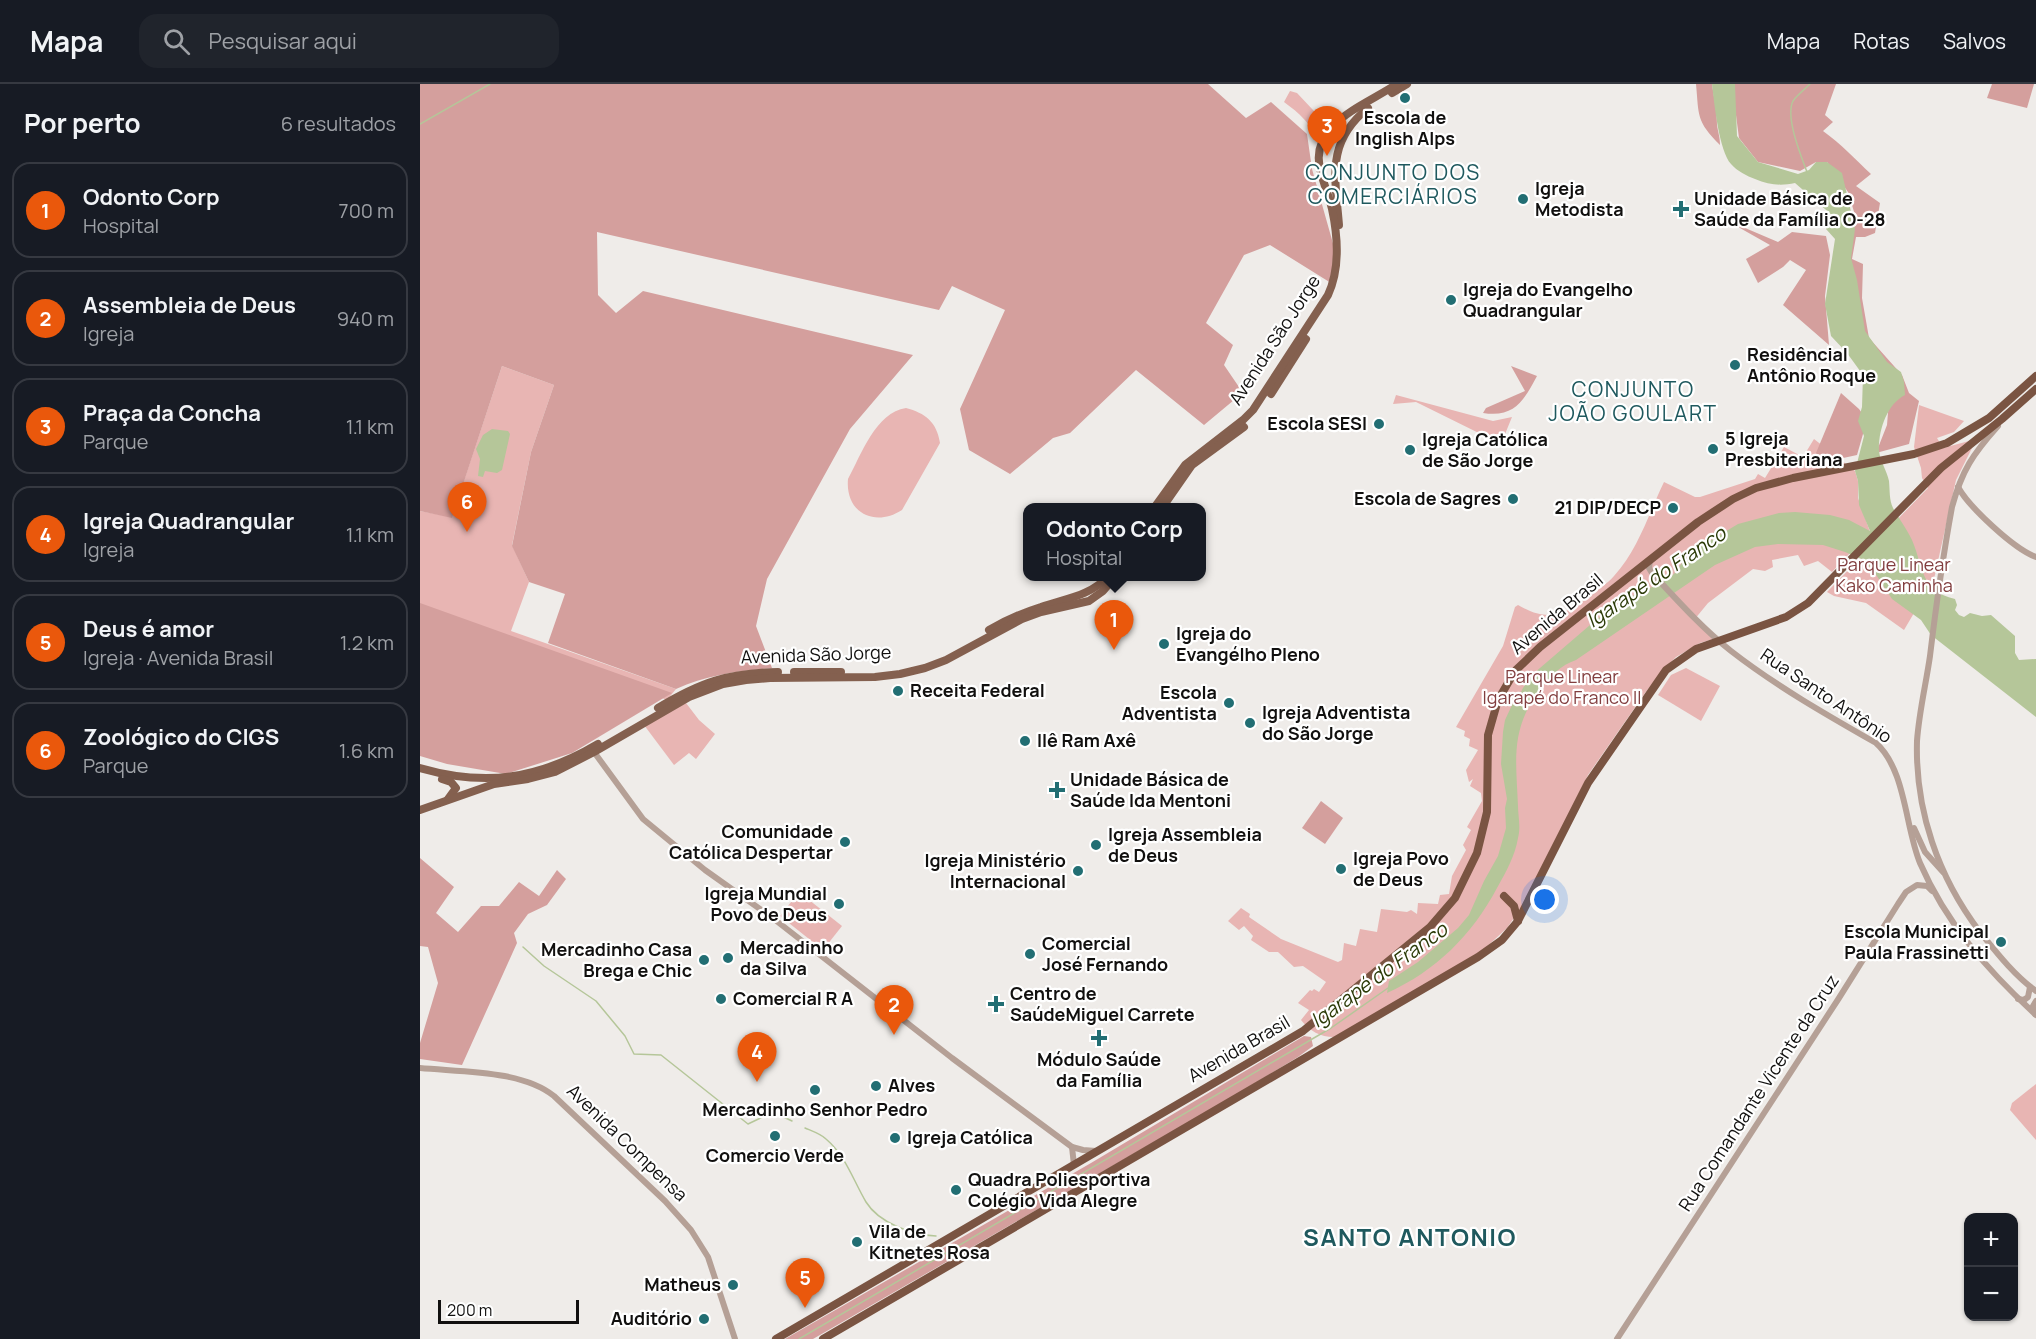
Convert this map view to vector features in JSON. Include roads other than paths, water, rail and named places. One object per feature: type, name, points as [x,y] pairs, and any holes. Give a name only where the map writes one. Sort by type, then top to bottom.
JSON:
[{"type":"highway","name":"Avenida Brasil","points":[[776,1339],[1303,1031],[1420,936],[1455,898],[1477,853],[1487,812],[1488,735],[1498,700],[1506,684],[1526,659],[1540,647],[1709,514],[1733,499],[1770,484],[1914,454],[1947,443],[1974,428],[2001,408],[2036,376]]},
{"type":"highway","points":[[824,1339],[1258,1083],[1478,957],[1502,940],[1518,921],[1583,790],[1666,670],[1680,658],[1718,640],[1792,614],[1812,600],[1952,458],[2036,389]]},
{"type":"highway","points":[[1504,896],[1514,906],[1518,921]]},
{"type":"main road","name":"Avenida São Jorge","points":[[1157,503],[1179,471],[1253,410],[1328,295],[1335,276],[1336,258],[1332,210],[1320,169],[1319,149],[1322,140],[1338,121],[1397,84]]},
{"type":"main road","name":"Avenida São Jorge","points":[[1165,503],[1192,465],[1248,423],[1262,406],[1287,371],[1332,296],[1341,272],[1335,174],[1341,139],[1358,116],[1407,84]]},
{"type":"main road","name":"Avenida São Jorge","points":[[420,770],[467,778],[508,777],[532,773],[574,756],[679,695],[715,680],[751,673],[869,672],[924,663],[946,655],[1017,615],[1090,592],[1103,581]]},
{"type":"main road","name":"Avenida São Jorge","points":[[445,801],[494,784],[555,772],[689,697],[723,684],[770,678],[875,677],[925,668],[946,660],[1022,619],[1041,612],[1089,601],[1112,581]]},
{"type":"main road","points":[[420,770],[455,784],[455,792],[445,801],[420,810]]},
{"type":"street","points":[[2002,419],[1975,453],[1955,498],[1948,529],[1918,725],[1918,767],[1926,821],[1934,849],[1956,897],[1975,925],[2007,964],[2033,989],[2024,1000],[2018,999]]},
{"type":"street","points":[[1958,487],[1967,501],[2016,547],[2036,558]]},
{"type":"street","points":[[1955,498],[1967,501]]},
{"type":"street","name":"Rua Santo Antônio","points":[[1650,560],[1649,568],[1655,577],[1718,640],[1791,692],[1883,749],[1894,770],[1919,859],[1935,894],[1972,948],[2035,1015]]},
{"type":"street","points":[[594,752],[643,819],[705,870],[774,919],[930,1041],[1072,1147],[1096,1151]]},
{"type":"street","points":[[1904,803],[1919,842],[1946,875]]},
{"type":"street","name":"Rua Comandante Vicente da Cruz","points":[[1617,1339],[1906,892],[1912,887],[1922,885],[1930,888],[1935,894]]},
{"type":"street","points":[[2035,1015],[2033,1006],[2036,1001]]},
{"type":"street","name":"Avenida Compensa","points":[[420,1068],[519,1078],[538,1085],[554,1096],[665,1201],[691,1230],[708,1257],[735,1339]]},
{"type":"street","points":[[1072,1147],[1074,1165]]},
{"type":"waterway","points":[[420,124],[490,84]]},
{"type":"waterway","points":[[1807,172],[1792,126],[1791,108],[1793,101],[1810,84]]},
{"type":"waterway","points":[[523,947],[544,966],[596,1001],[625,1036],[634,1054],[661,1055],[748,1124],[773,1112],[792,1121]]},
{"type":"waterway","name":"Igarapé do Franco","points":[[799,1339],[1331,1028],[1388,988]]},
{"type":"waterway","points":[[805,1128],[822,1136],[833,1146],[844,1161],[866,1202],[879,1216],[907,1230],[936,1236]]},
{"type":"place","name":"Escola de Inglish Alps","points":[[1405,98]]},
{"type":"place","name":"Praça da Concha","points":[[1327,156]]},
{"type":"place","name":"Igreja Metodista","points":[[1523,199]]},
{"type":"place","name":"Unidade Básica de Saúde da Família O-28","points":[[1681,209]]},
{"type":"place","name":"Igreja do Evangelho Quadrangular","points":[[1451,300]]},
{"type":"place","name":"Residêncial Antônio Roque","points":[[1735,365]]},
{"type":"place","name":"Escola SESI","points":[[1379,424]]},
{"type":"place","name":"5 Igreja Presbiteriana","points":[[1713,449]]},
{"type":"place","name":"Igreja Católica de São Jorge","points":[[1410,450]]},
{"type":"place","name":"Escola de Sagres","points":[[1513,499]]},
{"type":"place","name":"21 DIP/DECP","points":[[1673,508]]},
{"type":"place","name":"Zoológico do CIGS","points":[[467,532]]},
{"type":"place","name":"Igreja do Evangélho Pleno","points":[[1164,644]]},
{"type":"place","name":"Odonto Corp","points":[[1114,650]]},
{"type":"place","name":"Receita Federal","points":[[898,691]]},
{"type":"place","name":"Escola Adventista","points":[[1229,703]]},
{"type":"place","name":"Igreja Adventista do São Jorge","points":[[1250,723]]},
{"type":"place","name":"Ilê Ram Axê","points":[[1025,741]]},
{"type":"place","name":"Unidade Básica de Saúde Ida Mentoni","points":[[1057,790]]},
{"type":"place","name":"Comunidade Católica Despertar","points":[[845,842]]},
{"type":"place","name":"Igreja Assembleia de Deus","points":[[1096,845]]},
{"type":"place","name":"Igreja Povo de Deus","points":[[1341,869]]},
{"type":"place","name":"Igreja Ministério Internacional","points":[[1078,871]]},
{"type":"place","name":"Igreja Mundial Povo de Deus","points":[[839,904]]},
{"type":"place","name":"Escola Municipal Paula Frassinetti","points":[[2001,942]]},
{"type":"place","name":"Comercial José Fernando","points":[[1030,954]]},
{"type":"place","name":"Mercadinho da Silva","points":[[728,958]]},
{"type":"place","name":"Mercadinho Casa Brega e Chic","points":[[704,960]]},
{"type":"place","name":"Comercial R A","points":[[721,999]]},
{"type":"place","name":"Centro de SaúdeMiguel Carrete","points":[[996,1004]]},
{"type":"place","name":"Assembleia de Deus","points":[[894,1035]]},
{"type":"place","name":"Módulo Saúde da Família","points":[[1099,1038]]},
{"type":"place","name":"Igreja Quadrangular","points":[[757,1082]]},
{"type":"place","name":"Alves","points":[[876,1086]]},
{"type":"place","name":"Mercadinho Senhor Pedro","points":[[815,1090]]},
{"type":"place","name":"Comercio Verde","points":[[775,1136]]},
{"type":"place","name":"Igreja Católica","points":[[895,1138]]},
{"type":"place","name":"Quadra Poliesportiva Colégio Vida Alegre","points":[[956,1190]]},
{"type":"place","name":"Vila de Kitnetes Rosa","points":[[857,1242]]},
{"type":"place","name":"Matheus","points":[[733,1285]]},
{"type":"place","name":"Deus é amor","points":[[805,1308]]},
{"type":"place","name":"Auditório","points":[[704,1319]]},
{"type":"district","name":"CONJUNTO DOS COMERCIÁRIOS","points":[[1393,185]]},
{"type":"district","name":"CONJUNTO JOÃO GOULART","points":[[1633,402]]},
{"type":"district","name":"SANTO ANTONIO","points":[[1410,1238]]},
{"type":"park label","name":"Parque Linear Kako Caminha","points":[[1894,575]]},
{"type":"park label","name":"Parque Linear Igarapé do Franco II","points":[[1562,687]]}]
